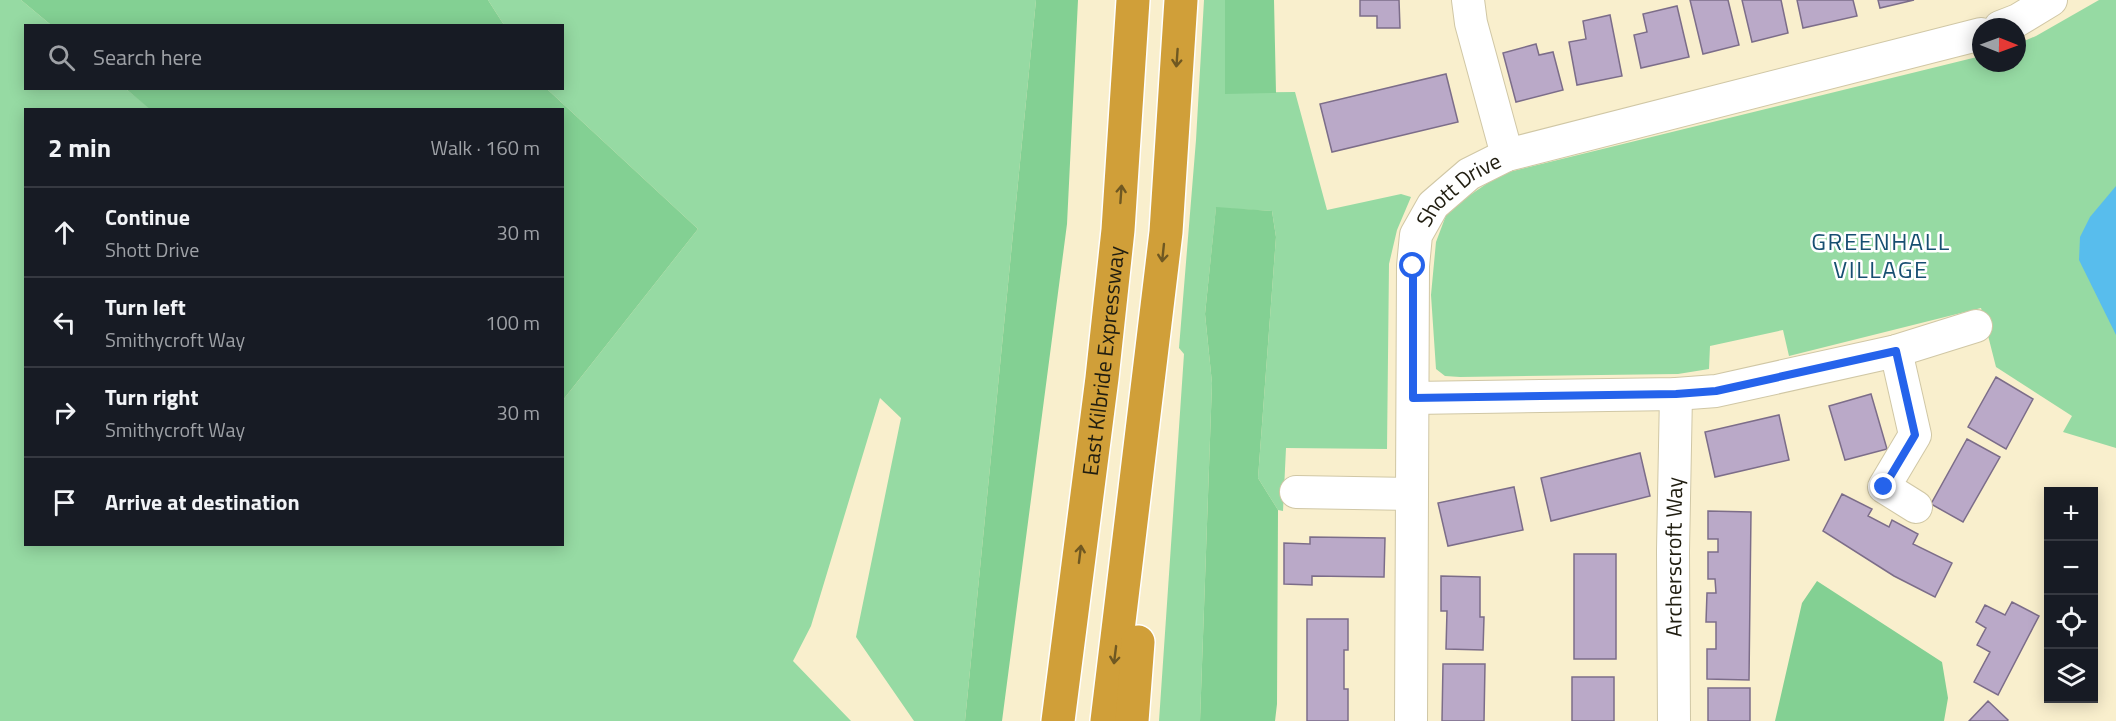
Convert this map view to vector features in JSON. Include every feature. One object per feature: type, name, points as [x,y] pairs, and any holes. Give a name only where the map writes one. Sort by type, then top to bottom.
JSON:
[{"type":"highway","name":"East Kilbride Expressway","points":[[1059,721],[1118,230],[1133,0]]},
{"type":"highway","name":"East Kilbride Expressway","points":[[1107,721],[1166,232],[1180,0]]},
{"type":"highway","points":[[1132,721],[1142,593],[1150,373]]},
{"type":"highway","points":[[1035,721],[1072,612]]},
{"type":"street","points":[[1468,0],[1471,22],[1507,155]]},
{"type":"street","points":[[2021,18],[2052,0]]},
{"type":"street","name":"Shott Drive","points":[[1411,721],[1413,266],[1416,235],[1433,205],[1469,174],[1507,155],[1972,36]]},
{"type":"street","points":[[1413,398],[1676,394],[1716,391],[1896,351],[1976,326]]},
{"type":"street","points":[[1896,351],[1915,435],[1884,487],[1916,507]]},
{"type":"street","name":"Archerscroft Way","points":[[1674,721],[1673,551],[1676,394]]},
{"type":"street","points":[[1296,492],[1412,494]]},
{"type":"green space","points":[[0,0],[21,0],[50,24],[24,24],[24,90],[127,90],[150,108],[24,108],[24,546],[564,546],[564,399],[698,229],[548,90],[564,90],[564,24],[503,24],[488,0],[1036,0],[965,721],[914,721],[856,637],[901,418],[880,398],[811,626],[793,661],[851,721],[0,721]]},
{"type":"green space","points":[[21,0],[488,0],[503,24],[50,24]]},
{"type":"green space","points":[[1036,0],[1078,0],[1067,224],[1002,721],[965,721]]},
{"type":"green space","points":[[1204,0],[1225,0],[1225,93],[1295,92],[1327,210],[1401,194],[1411,197],[1397,230],[1389,264],[1387,449],[1286,448],[1283,511],[1278,510],[1258,478],[1276,237],[1272,211],[1216,208],[1205,314],[1212,383],[1200,721],[1159,721],[1184,354],[1179,348],[1196,140]]},
{"type":"green space","points":[[1225,0],[1274,0],[1276,93],[1225,94]]},
{"type":"green space","points":[[2099,0],[2116,0],[2116,448],[2063,432],[2072,416],[1996,367],[1981,308],[1789,356],[1783,330],[1710,346],[1709,369],[1678,374],[1460,377],[1445,376],[1436,369],[1431,295],[1436,242],[1448,210],[1501,174],[1972,58],[1972,72],[2026,72],[2026,40]]},
{"type":"green space","points":[[127,90],[548,90],[698,229],[564,399],[564,108],[149,108]]},
{"type":"green space","points":[[1216,207],[1272,211],[1276,237],[1258,478],[1278,510],[1275,721],[1200,721],[1212,383],[1205,314]]},
{"type":"green space","points":[[1817,581],[1942,662],[1948,698],[1944,721],[1775,721],[1802,603]]},
{"type":"water","points":[[2116,186],[2116,335],[2079,260],[2080,237],[2090,217]]},
{"type":"building","points":[[1360,0],[1399,0],[1400,28],[1377,28],[1377,16],[1360,16]]},
{"type":"building","points":[[1690,0],[1728,0],[1739,45],[1703,54]]},
{"type":"building","points":[[1742,0],[1781,0],[1788,33],[1752,42]]},
{"type":"building","points":[[1797,0],[1853,0],[1857,16],[1803,28]]},
{"type":"building","points":[[1878,0],[1914,0],[1880,8]]},
{"type":"building","points":[[1677,6],[1689,57],[1641,68],[1634,35],[1647,32],[1643,14]]},
{"type":"building","points":[[1610,15],[1622,76],[1577,85],[1569,42],[1586,39],[1583,21]]},
{"type":"building","points":[[1536,44],[1539,55],[1553,52],[1563,90],[1516,102],[1503,53]]},
{"type":"building","points":[[1446,74],[1458,122],[1332,152],[1320,104]]},
{"type":"building","points":[[1996,377],[2033,399],[2006,449],[1968,427]]},
{"type":"building","points":[[1871,394],[1887,449],[1845,460],[1829,406]]},
{"type":"building","points":[[1779,415],[1789,460],[1715,477],[1705,432]]},
{"type":"building","points":[[1967,439],[2000,457],[1963,522],[1931,504]]},
{"type":"building","points":[[1640,453],[1650,496],[1551,521],[1541,478]]},
{"type":"building","points":[[1514,487],[1523,530],[1448,546],[1438,503]]},
{"type":"building","points":[[1842,494],[1872,509],[1868,516],[1889,527],[1892,520],[1918,534],[1913,544],[1952,563],[1935,597],[1894,576],[1823,531]]},
{"type":"building","points":[[1708,511],[1751,512],[1749,680],[1707,679],[1707,649],[1716,649],[1716,622],[1706,622],[1707,593],[1716,593],[1715,579],[1708,579],[1708,552],[1718,552],[1718,539],[1708,539]]},
{"type":"building","points":[[1310,537],[1385,538],[1384,577],[1312,576],[1312,585],[1284,584],[1284,543],[1310,544]]},
{"type":"building","points":[[1574,554],[1616,554],[1616,659],[1574,659]]},
{"type":"building","points":[[1441,576],[1480,577],[1480,617],[1484,617],[1483,650],[1446,649],[1447,611],[1441,611]]},
{"type":"building","points":[[2012,602],[2039,616],[1998,695],[1974,682],[1990,652],[1977,645],[1986,628],[1976,622],[1985,605],[2005,615]]},
{"type":"building","points":[[1307,619],[1348,619],[1348,650],[1344,650],[1344,689],[1348,689],[1348,721],[1307,721]]},
{"type":"building","points":[[1443,664],[1485,664],[1484,721],[1442,721]]},
{"type":"building","points":[[1572,677],[1614,677],[1614,721],[1572,721]]},
{"type":"building","points":[[1708,688],[1750,688],[1750,721],[1708,721]]},
{"type":"building","points":[[1988,701],[2008,720],[1969,721]]},
{"type":"district","name":"GREENHALL VILLAGE","points":[[1881,256]]},
{"type":"route","points":[[1413,266],[1413,398],[1676,394],[1716,391],[1896,351],[1915,435],[1884,487]]}]
